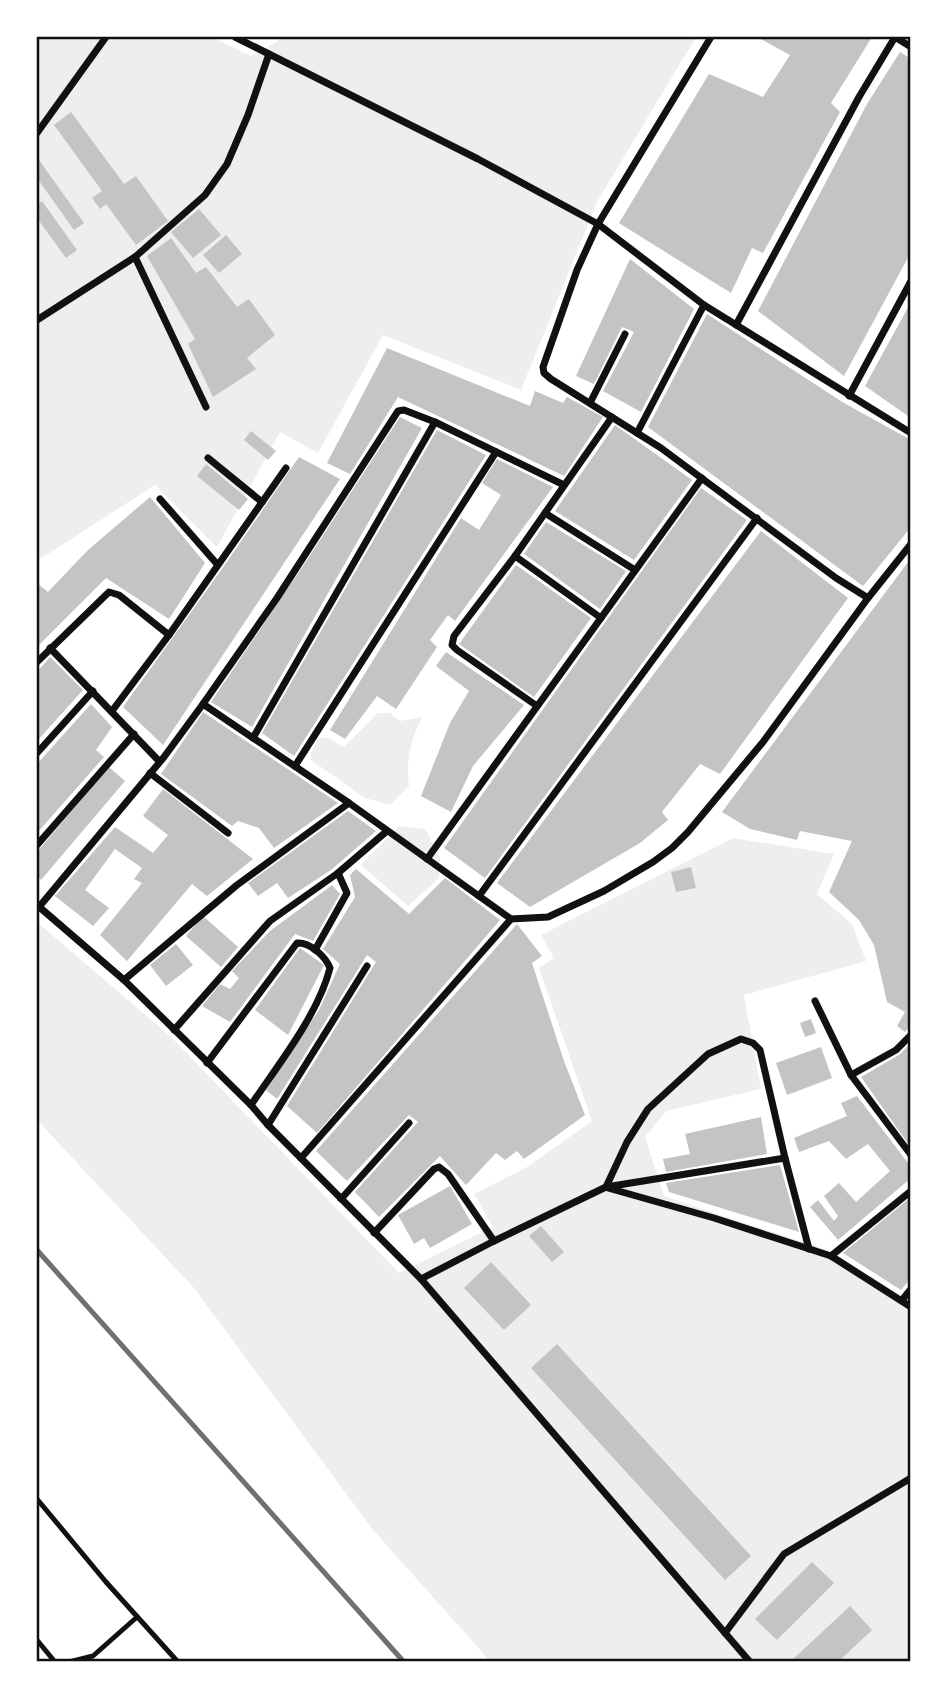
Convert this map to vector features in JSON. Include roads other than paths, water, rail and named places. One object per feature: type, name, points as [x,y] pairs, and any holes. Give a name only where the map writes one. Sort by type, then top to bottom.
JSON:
[{"type":"street","points":[[37,133],[106,37]]},
{"type":"street","points":[[235,37],[478,159],[598,224],[704,305],[911,433]]},
{"type":"street","points":[[711,37],[598,224],[577,270],[543,367],[544,373],[702,478],[836,578],[868,598]]},
{"type":"street","points":[[736,326],[859,97],[895,37],[911,47]]},
{"type":"street","points":[[37,320],[135,257],[217,182],[248,115],[269,54]]},
{"type":"street","points":[[135,257],[206,407]]},
{"type":"street","points":[[849,396],[911,281]]},
{"type":"street","points":[[637,433],[704,305]]},
{"type":"street","points":[[590,403],[625,334]]},
{"type":"street","points":[[564,485],[435,422],[404,410],[395,414],[277,598],[202,704],[150,773],[38,906],[124,979],[421,1279],[750,1662]]},
{"type":"street","points":[[537,706],[457,650],[452,645],[454,636],[515,556],[612,417]]},
{"type":"street","points":[[253,738],[435,422]]},
{"type":"street","points":[[295,766],[496,452]]},
{"type":"street","points":[[208,458],[262,502]]},
{"type":"street","points":[[112,711],[286,468]]},
{"type":"street","points":[[427,859],[702,478]]},
{"type":"street","points":[[160,499],[217,564]]},
{"type":"street","points":[[545,513],[635,570]]},
{"type":"street","points":[[479,896],[757,518]]},
{"type":"street","points":[[202,704],[349,803],[511,919],[548,917],[604,891],[653,862],[688,832],[763,742],[868,598],[911,544]]},
{"type":"street","points":[[515,556],[601,618]]},
{"type":"street","points":[[37,662],[109,592],[119,595],[169,635]]},
{"type":"street","points":[[50,648],[159,761]]},
{"type":"street","points":[[37,753],[93,691]]},
{"type":"street","points":[[37,845],[134,734]]},
{"type":"street","points":[[150,773],[228,833]]},
{"type":"street","points":[[124,979],[237,885],[349,803]]},
{"type":"street","points":[[174,1030],[270,921],[338,873],[387,831]]},
{"type":"street","points":[[315,950],[347,893],[338,873]]},
{"type":"street","points":[[301,1158],[511,919]]},
{"type":"street","points":[[206,1063],[292,948],[301,942],[315,950],[329,964],[316,1002],[250,1105]]},
{"type":"street","points":[[268,1125],[367,966]]},
{"type":"street","points":[[815,1001],[851,1075],[911,1155]]},
{"type":"street","points":[[851,1075],[896,1050],[911,1035]]},
{"type":"street","points":[[607,1187],[627,1142],[648,1109],[708,1054],[741,1039],[754,1043],[760,1050],[809,1249]]},
{"type":"street","points":[[341,1199],[409,1123]]},
{"type":"street","points":[[421,1279],[607,1187],[785,1158]]},
{"type":"street","points":[[374,1233],[434,1169],[439,1167],[448,1174],[494,1241]]},
{"type":"street","points":[[607,1187],[831,1256],[911,1307]]},
{"type":"street","points":[[831,1256],[911,1191]]},
{"type":"street","points":[[902,1300],[911,1289]]},
{"type":"street","points":[[725,1633],[784,1554],[911,1478]]},
{"type":"lane","points":[[37,1499],[178,1662]]},
{"type":"lane","points":[[69,1662],[93,1656],[138,1617]]},
{"type":"lane","points":[[37,1640],[55,1662]]},
{"type":"railway","points":[[37,1250],[404,1662]]}]
